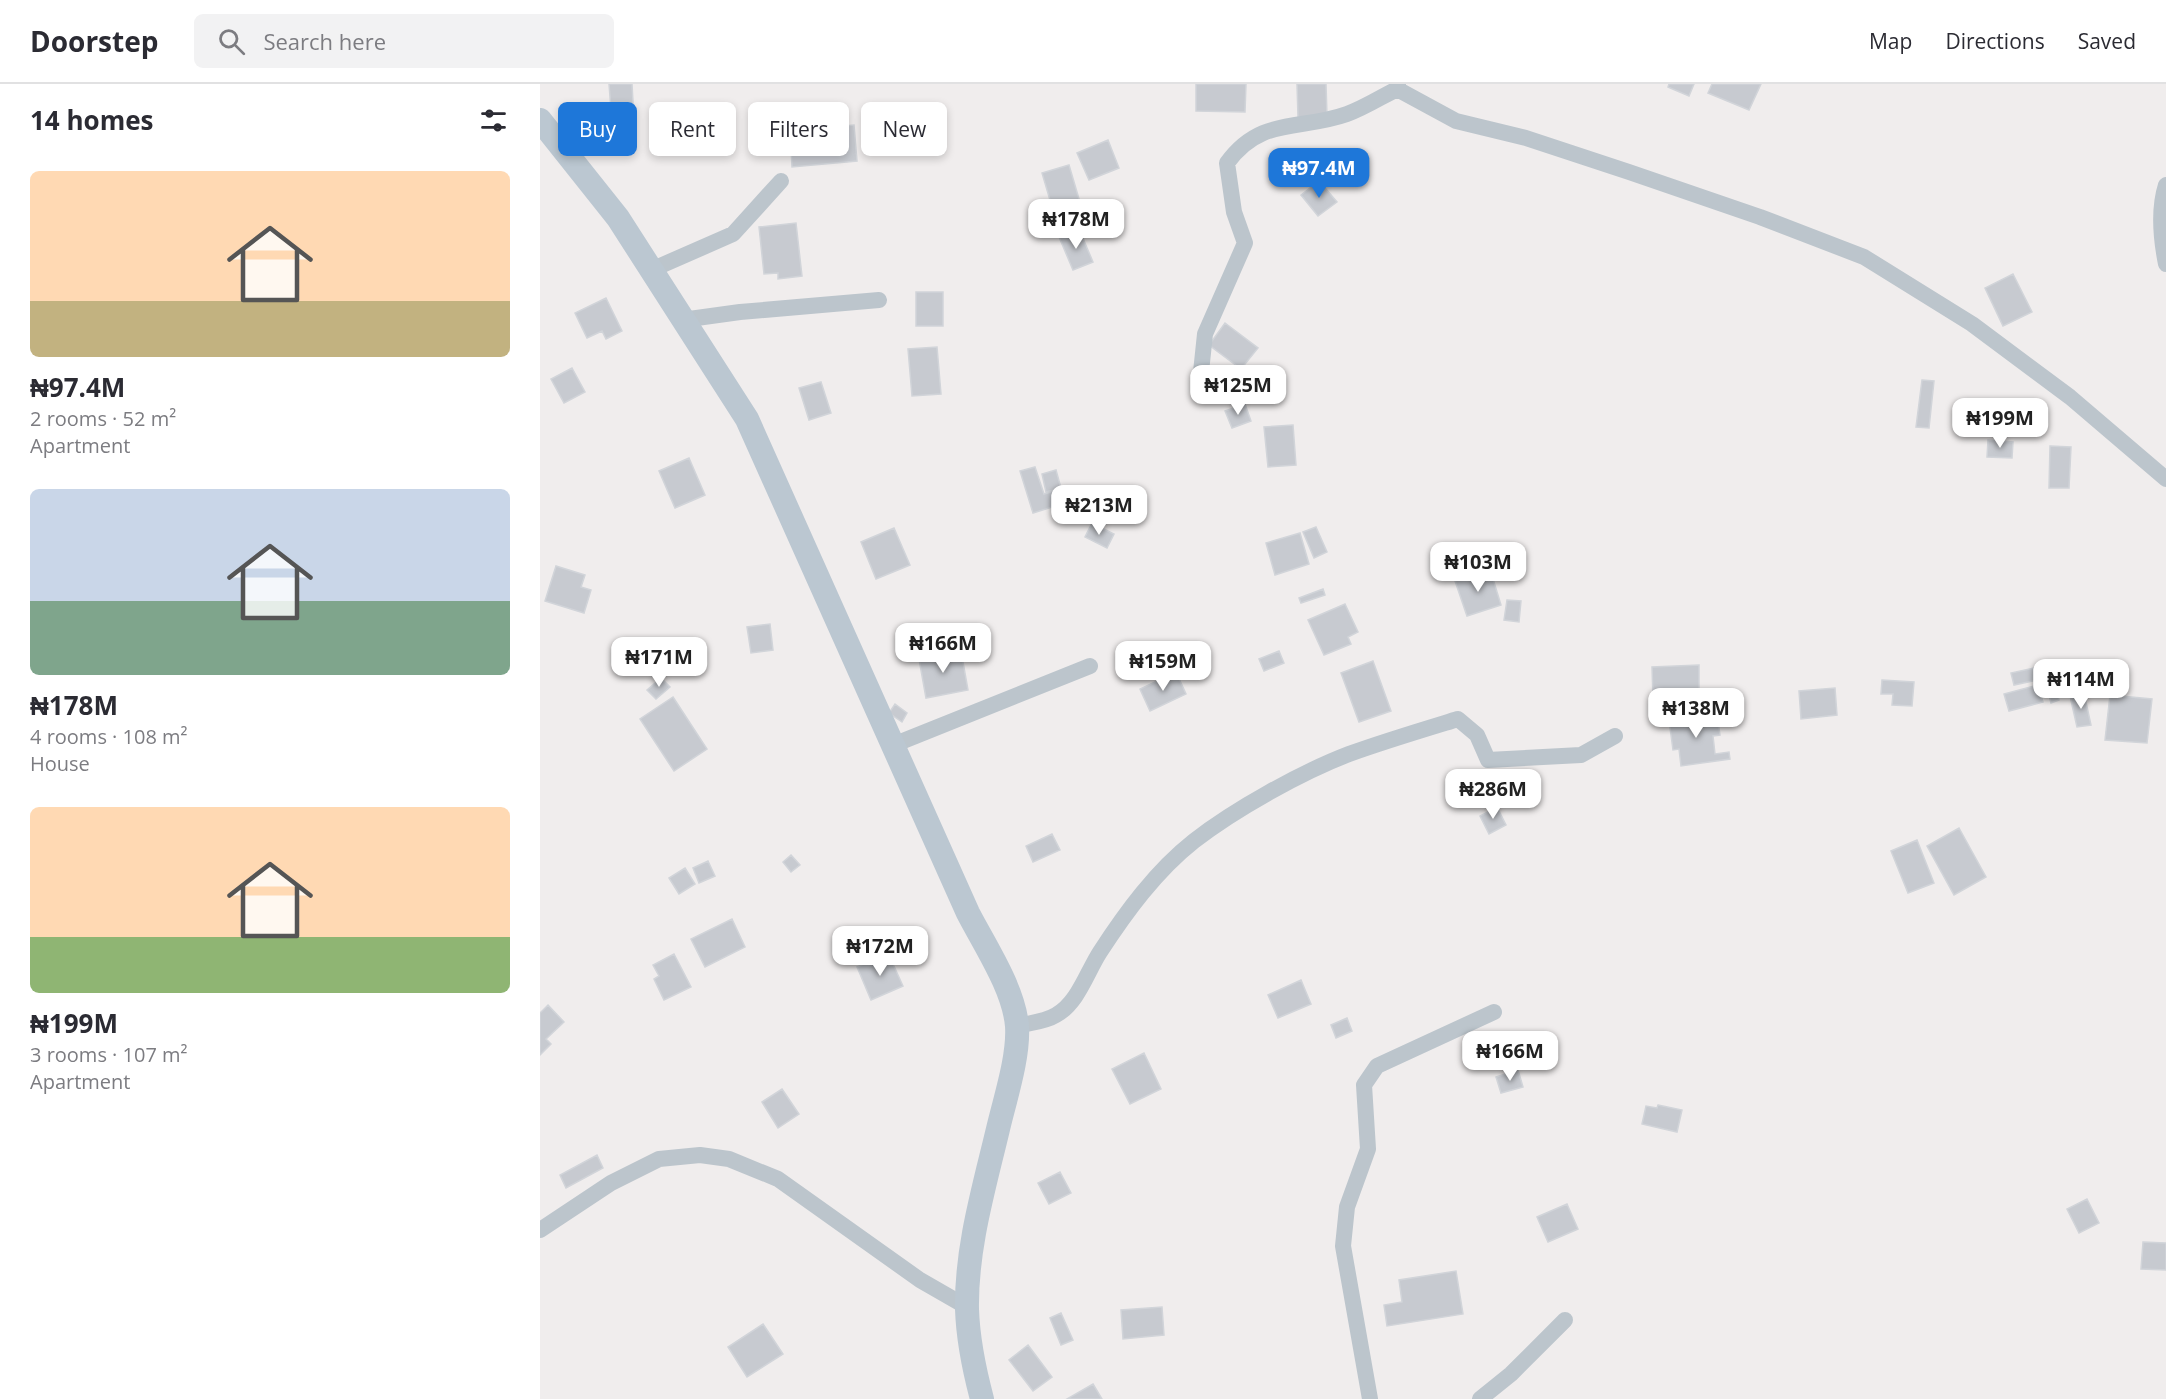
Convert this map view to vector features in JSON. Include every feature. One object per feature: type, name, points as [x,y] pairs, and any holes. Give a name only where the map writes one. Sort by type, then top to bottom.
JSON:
[{"type":"street","points":[[1201,372],[1205,334],[1245,243],[1234,212],[1227,163],[1239,146],[1268,130],[1347,114],[1397,87],[1456,121],[1526,138],[1629,172],[1864,256],[1972,324],[2070,397],[2166,479]]},
{"type":"street","points":[[540,120],[618,218],[747,419],[968,913],[1006,990],[1017,1026],[1016,1044],[1006,1096],[979,1201],[971,1250],[967,1307],[973,1365],[982,1399]]},
{"type":"street","points":[[651,270],[733,234],[782,181]]},
{"type":"street","points":[[2166,185],[2163,196],[2161,242],[2166,264]]},
{"type":"street","points":[[682,320],[740,312],[879,300]]},
{"type":"street","points":[[893,745],[1090,666]]},
{"type":"street","points":[[1017,1026],[1057,1015],[1070,1004],[1100,953],[1128,912],[1160,872],[1194,841],[1227,818],[1314,769],[1349,754],[1458,719],[1477,735],[1488,760],[1581,755],[1615,735]]},
{"type":"street","points":[[1370,1399],[1343,1246],[1347,1207],[1368,1149],[1364,1085],[1377,1066],[1494,1012]]},
{"type":"street","points":[[540,1230],[611,1183],[660,1159],[689,1155],[729,1159],[778,1179],[920,1280],[967,1307]]},
{"type":"street","points":[[1480,1399],[1511,1374],[1565,1320]]},
{"type":"building","points":[[609,84],[632,84],[633,102],[610,102]]},
{"type":"building","points":[[1196,84],[1246,84],[1245,112],[1196,111]]},
{"type":"building","points":[[1297,84],[1326,84],[1327,116],[1298,117]]},
{"type":"building","points":[[1669,84],[1694,84],[1689,96],[1668,87]]},
{"type":"building","points":[[1712,84],[1761,84],[1749,110],[1708,93]]},
{"type":"building","points":[[849,125],[854,125],[857,161],[792,167],[791,156],[849,156]]},
{"type":"building","points":[[1108,140],[1119,168],[1089,180],[1077,153]]},
{"type":"building","points":[[1069,165],[1082,209],[1055,217],[1042,173]]},
{"type":"building","points":[[1319,181],[1337,202],[1318,216],[1301,195]]},
{"type":"building","points":[[796,223],[802,276],[778,279],[778,273],[764,274],[759,227]]},
{"type":"building","points":[[1079,229],[1093,262],[1073,270],[1059,237]]},
{"type":"building","points":[[2013,274],[2032,312],[2003,326],[1985,288]]},
{"type":"building","points":[[916,292],[943,292],[943,326],[916,326]]},
{"type":"building","points":[[606,298],[622,331],[606,339],[602,331],[587,338],[575,313]]},
{"type":"building","points":[[1225,323],[1258,348],[1241,369],[1209,345]]},
{"type":"building","points":[[937,347],[941,394],[912,396],[908,349]]},
{"type":"building","points":[[572,368],[585,392],[564,403],[551,379]]},
{"type":"building","points":[[1922,380],[1934,381],[1929,428],[1916,427]]},
{"type":"building","points":[[821,382],[831,413],[809,420],[799,388]]},
{"type":"building","points":[[1245,404],[1251,421],[1232,428],[1225,411]]},
{"type":"building","points":[[1293,425],[1296,465],[1268,467],[1264,427]]},
{"type":"building","points":[[1988,440],[2013,442],[2012,458],[1987,457]]},
{"type":"building","points":[[2050,446],[2071,447],[2069,488],[2049,488]]},
{"type":"building","points":[[689,458],[705,495],[675,508],[659,471]]},
{"type":"building","points":[[1035,467],[1044,494],[1061,489],[1065,503],[1033,513],[1020,471]]},
{"type":"building","points":[[1056,470],[1061,488],[1046,492],[1042,474]]},
{"type":"building","points":[[1092,523],[1114,534],[1107,548],[1085,537]]},
{"type":"building","points":[[1316,527],[1327,552],[1314,558],[1303,532]]},
{"type":"building","points":[[894,528],[910,565],[876,579],[861,542]]},
{"type":"building","points":[[1300,533],[1309,564],[1275,575],[1266,543]]},
{"type":"building","points":[[556,566],[585,575],[581,587],[591,590],[584,613],[545,601]]},
{"type":"building","points":[[1490,569],[1501,605],[1467,616],[1455,581]]},
{"type":"building","points":[[1323,589],[1325,595],[1301,603],[1299,598]]},
{"type":"building","points":[[1507,600],[1521,601],[1519,622],[1504,620]]},
{"type":"building","points":[[1345,604],[1358,632],[1348,637],[1351,644],[1324,655],[1308,620]]},
{"type":"building","points":[[770,624],[773,650],[751,653],[747,627]]},
{"type":"building","points":[[961,651],[968,690],[926,698],[919,659]]},
{"type":"building","points":[[1279,651],[1284,663],[1264,671],[1259,659]]},
{"type":"building","points":[[1373,661],[1391,711],[1359,722],[1341,673]]},
{"type":"building","points":[[1699,665],[1699,698],[1653,699],[1652,667]]},
{"type":"building","points":[[2034,668],[2037,680],[2014,685],[2011,673]]},
{"type":"building","points":[[1176,672],[1186,694],[1150,711],[1140,689]]},
{"type":"building","points":[[661,678],[670,687],[656,699],[647,690]]},
{"type":"building","points":[[1882,680],[1914,682],[1912,706],[1892,705],[1893,694],[1881,694]]},
{"type":"building","points":[[2038,685],[2043,702],[2009,711],[2004,694]]},
{"type":"building","points":[[2056,686],[2059,700],[2051,703],[2047,688]]},
{"type":"building","points":[[1835,688],[1837,715],[1801,719],[1799,691]]},
{"type":"building","points":[[2084,693],[2091,725],[2077,727],[2070,696]]},
{"type":"building","points":[[2110,695],[2152,699],[2147,743],[2105,740]]},
{"type":"building","points":[[673,697],[707,749],[674,771],[640,719]]},
{"type":"building","points":[[895,704],[907,713],[902,722],[889,713]]},
{"type":"building","points":[[1717,714],[1720,735],[1713,736],[1715,754],[1729,752],[1730,759],[1681,766],[1679,749],[1673,750],[1669,720]]},
{"type":"building","points":[[1497,807],[1506,825],[1489,834],[1480,816]]},
{"type":"building","points":[[1959,828],[1986,877],[1954,895],[1927,846]]},
{"type":"building","points":[[1052,834],[1060,850],[1033,862],[1026,846]]},
{"type":"building","points":[[1917,840],[1934,883],[1908,893],[1891,851]]},
{"type":"building","points":[[791,855],[800,865],[791,872],[783,862]]},
{"type":"building","points":[[708,861],[715,876],[699,883],[693,868]]},
{"type":"building","points":[[685,868],[695,884],[679,894],[669,878]]},
{"type":"building","points":[[732,919],[745,947],[705,967],[691,939]]},
{"type":"building","points":[[888,953],[903,986],[871,1000],[857,967]]},
{"type":"building","points":[[674,954],[691,987],[664,1000],[654,979],[659,976],[653,965]]},
{"type":"building","points":[[1301,980],[1311,1004],[1278,1018],[1268,995]]},
{"type":"building","points":[[548,1005],[564,1022],[546,1039],[551,1044],[540,1055],[540,1013]]},
{"type":"building","points":[[1347,1018],[1352,1031],[1336,1038],[1331,1025]]},
{"type":"building","points":[[1144,1053],[1161,1089],[1130,1104],[1112,1069]]},
{"type":"building","points":[[1518,1070],[1523,1087],[1501,1093],[1496,1077]]},
{"type":"building","points":[[782,1089],[799,1114],[778,1128],[762,1102]]},
{"type":"building","points":[[1658,1105],[1682,1110],[1677,1132],[1642,1124],[1646,1106],[1657,1108]]},
{"type":"building","points":[[597,1155],[603,1168],[566,1188],[560,1175]]},
{"type":"building","points":[[1060,1172],[1071,1193],[1049,1204],[1038,1183]]},
{"type":"building","points":[[2087,1199],[2099,1223],[2079,1233],[2067,1209]]},
{"type":"building","points":[[1567,1204],[1578,1229],[1548,1242],[1537,1217]]},
{"type":"building","points":[[2143,1242],[2166,1243],[2166,1270],[2141,1269]]},
{"type":"building","points":[[1456,1271],[1463,1314],[1387,1326],[1384,1305],[1402,1302],[1399,1280]]},
{"type":"building","points":[[1162,1307],[1164,1335],[1123,1339],[1121,1310]]},
{"type":"building","points":[[1061,1313],[1073,1340],[1061,1345],[1050,1318]]},
{"type":"building","points":[[763,1324],[783,1354],[747,1377],[728,1347]]},
{"type":"building","points":[[1028,1345],[1052,1377],[1033,1391],[1009,1360]]},
{"type":"building","points":[[1093,1384],[1102,1399],[1067,1399]]}]
